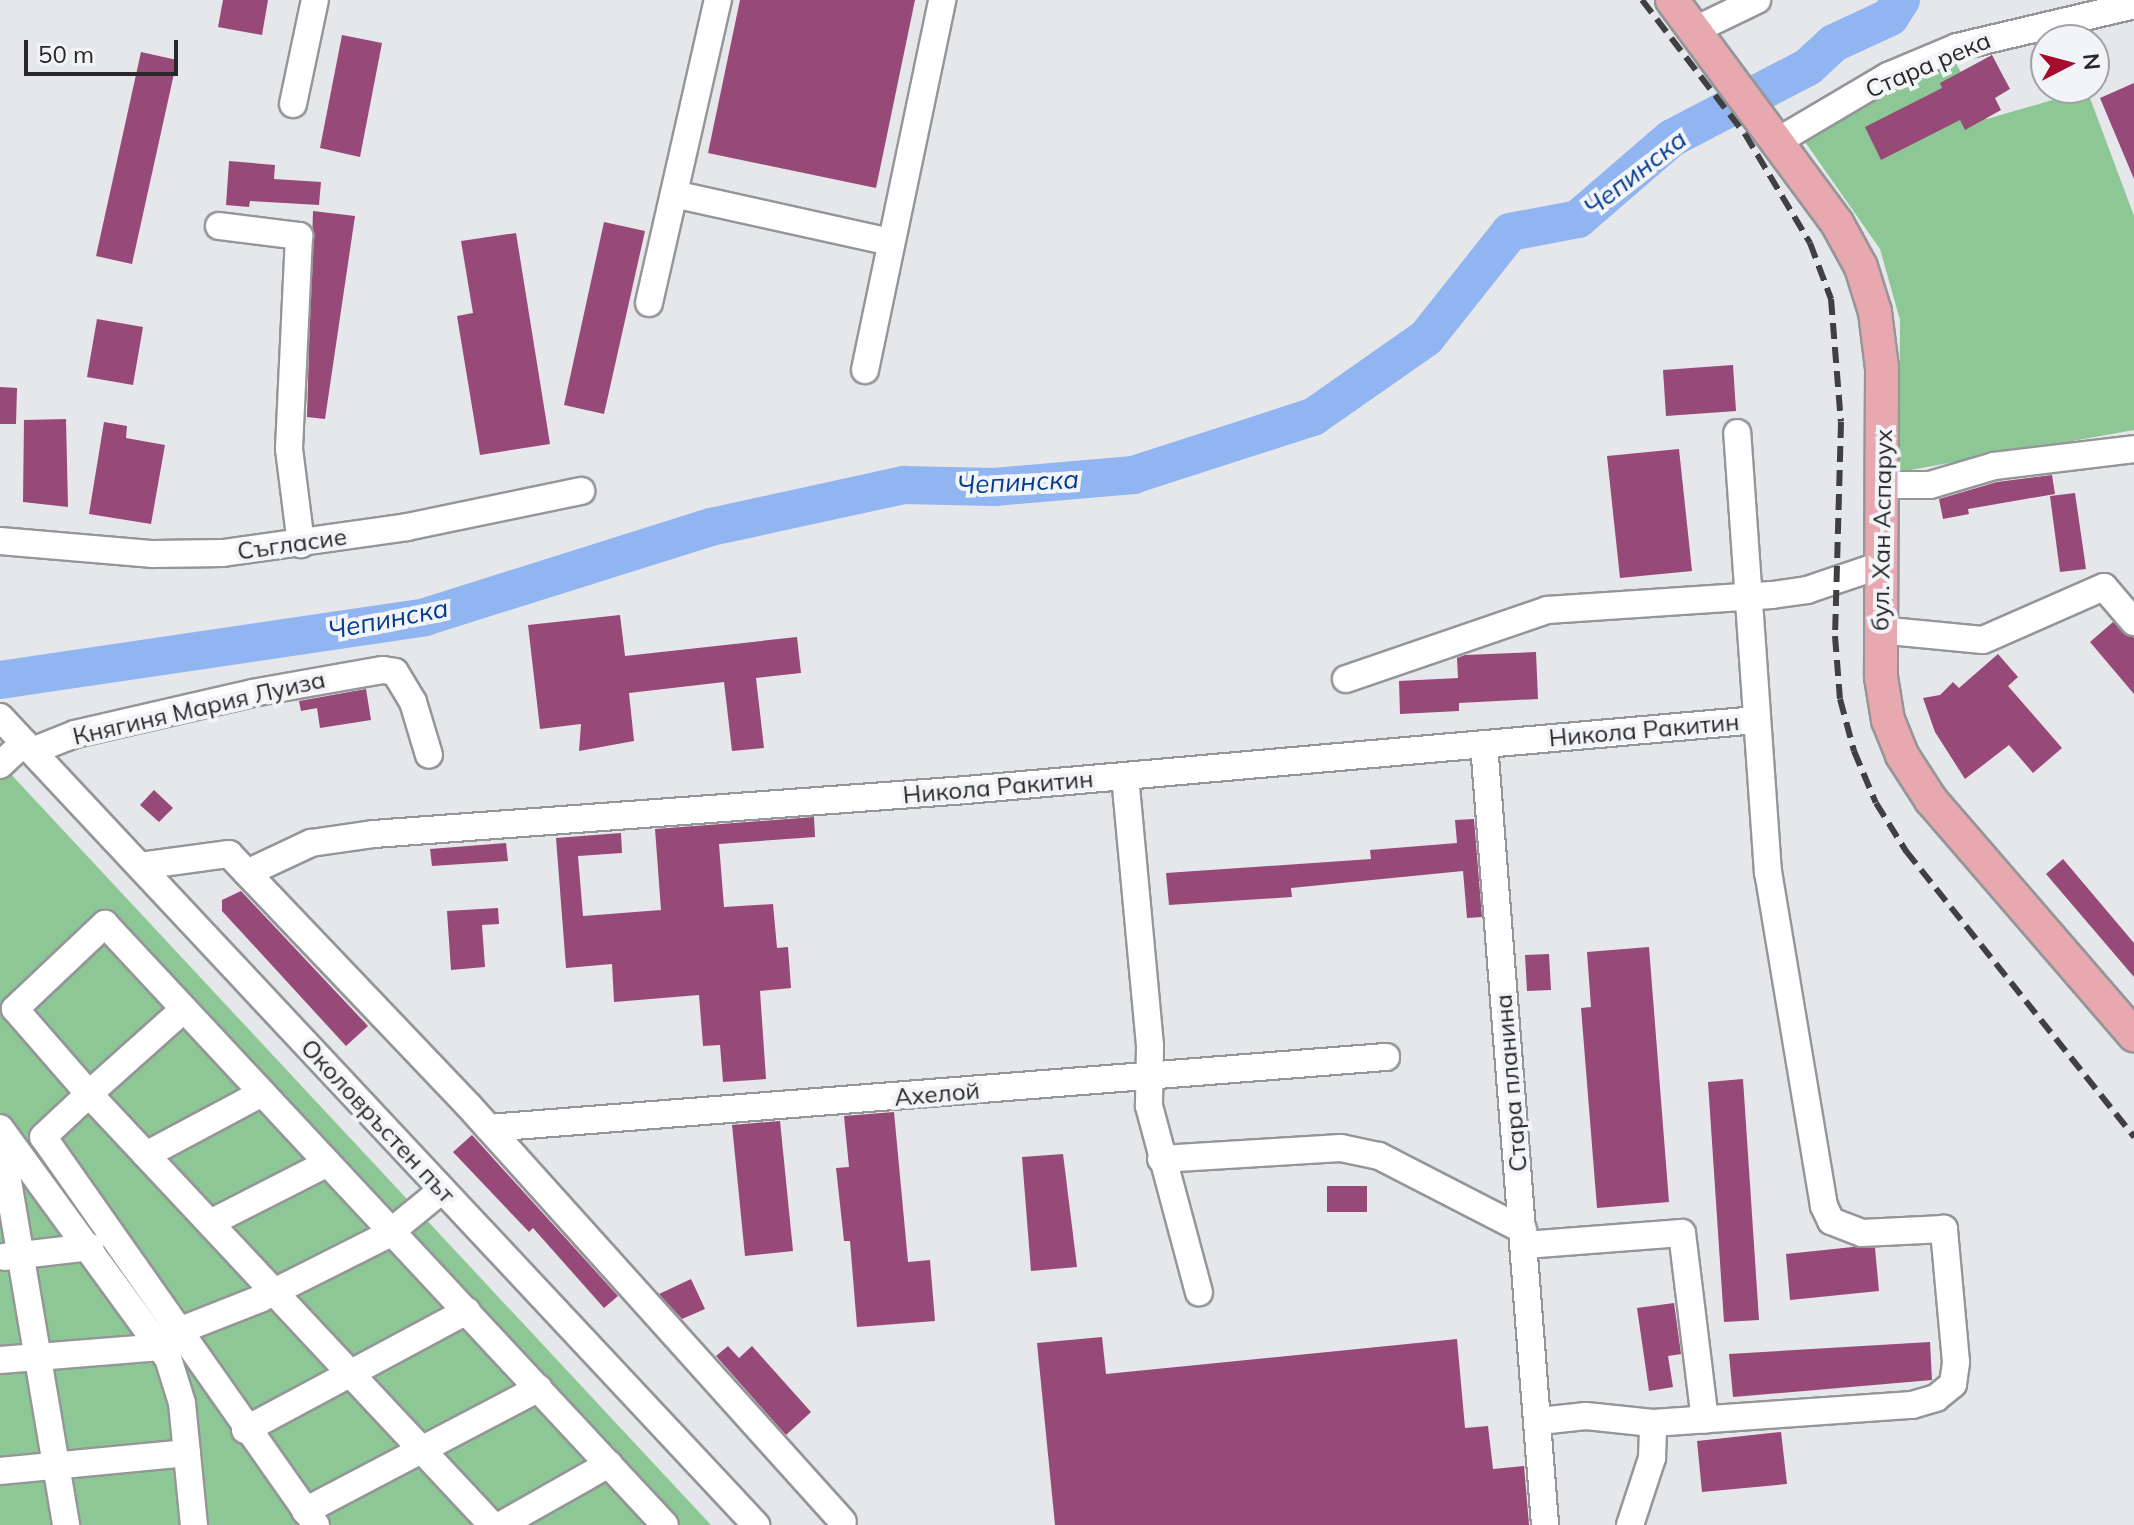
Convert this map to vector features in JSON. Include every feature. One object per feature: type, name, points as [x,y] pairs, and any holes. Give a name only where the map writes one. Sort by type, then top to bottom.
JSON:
[{"type":"main road","name":"бул. Хан Аспарух","points":[[1672,0],[1770,130],[1861,267],[1875,312],[1882,368],[1879,630],[1888,720],[1902,755],[1931,800],[2134,1035]]},
{"type":"street","points":[[293,104],[315,0]]},
{"type":"street","points":[[649,303],[718,0]]},
{"type":"street","points":[[865,370],[942,0]]},
{"type":"street","points":[[1695,30],[1757,0]]},
{"type":"street","name":"Стара река","points":[[1770,130],[1957,47],[2134,5]]},
{"type":"street","points":[[674,194],[891,242]]},
{"type":"street","points":[[219,226],[299,236],[289,449],[301,544]]},
{"type":"street","points":[[1540,1421],[1586,1416],[1653,1423],[1912,1405],[1936,1398],[1953,1384],[1956,1362],[1944,1229],[1862,1233],[1831,1221],[1824,1206],[1768,873],[1737,433]]},
{"type":"street","points":[[1881,485],[1930,485],[1994,466],[2134,449]]},
{"type":"street","name":"Съгласие","points":[[0,541],[153,554],[223,553],[301,544],[581,491]]},
{"type":"street","points":[[1346,679],[1547,610],[1748,597],[1807,590],[1878,566]]},
{"type":"street","points":[[1879,630],[1983,640],[2104,587],[2134,622]]},
{"type":"street","name":"Княгиня Мария Луиза","points":[[13,737],[75,734],[367,671],[395,672],[413,702],[429,755]]},
{"type":"street","name":"Никола Ракитин","points":[[247,873],[311,843],[374,834],[1125,776],[1756,720]]},
{"type":"street","points":[[0,765],[13,737]]},
{"type":"street","name":"Околовръстен път","points":[[13,737],[140,866],[756,1525]]},
{"type":"street","name":"Стара планина","points":[[1484,744],[1540,1421],[1545,1525]]},
{"type":"street","points":[[1125,776],[1150,1046],[1147,1073],[1161,1159],[1199,1292]]},
{"type":"street","points":[[140,866],[229,854],[489,1128],[843,1522]]},
{"type":"street","points":[[492,1525],[89,1094],[15,1009],[105,924],[665,1525]]},
{"type":"street","points":[[184,1009],[43,1137],[169,1341],[178,1382],[194,1525]]},
{"type":"street","name":"Ахелой","points":[[489,1128],[1147,1073],[1386,1057]]},
{"type":"street","points":[[146,1155],[262,1093]]},
{"type":"street","points":[[0,1131],[90,1247],[245,1430],[310,1518],[422,1450],[539,1388]]},
{"type":"street","points":[[0,1131],[9,1257],[35,1357],[66,1525]]},
{"type":"street","points":[[1161,1159],[1341,1148],[1379,1156],[1524,1237],[1682,1233],[1705,1420]]},
{"type":"street","points":[[210,1223],[328,1163]]},
{"type":"street","points":[[0,1360],[169,1341],[274,1292],[392,1231],[442,1190]]},
{"type":"street","points":[[9,1257],[90,1247]]},
{"type":"street","points":[[245,1430],[467,1311]]},
{"type":"street","points":[[1630,1525],[1652,1458],[1653,1423]]},
{"type":"street","points":[[0,1471],[187,1453]]},
{"type":"street","points":[[501,1525],[609,1464]]},
{"type":"green space","points":[[1953,58],[1987,119],[2039,104],[2092,104],[2134,216],[2134,430],[1899,472],[1900,320],[1880,249],[1803,139]]},
{"type":"green space","points":[[6,769],[711,1525],[0,1525],[0,772]]},
{"type":"building","points":[[223,0],[268,0],[262,35],[218,27]]},
{"type":"building","points":[[740,0],[915,0],[876,188],[708,153]]},
{"type":"building","points":[[342,35],[382,43],[360,157],[320,148]]},
{"type":"building","points":[[141,52],[177,60],[132,264],[96,256]]},
{"type":"building","points":[[1992,55],[2010,89],[1995,98],[2001,110],[1965,130],[1960,120],[1881,160],[1865,127],[1942,88],[1940,83]]},
{"type":"building","points":[[2134,83],[2134,179],[2103,104],[2110,104],[2110,94]]},
{"type":"building","points":[[229,161],[275,165],[274,179],[321,182],[319,205],[250,201],[249,207],[226,205]]},
{"type":"building","points":[[313,211],[355,216],[325,419],[307,417]]},
{"type":"building","points":[[604,222],[645,231],[604,414],[564,405]]},
{"type":"building","points":[[516,233],[550,444],[480,455],[457,316],[473,313],[461,241]]},
{"type":"building","points":[[97,319],[143,327],[133,385],[87,377]]},
{"type":"building","points":[[1733,365],[1736,411],[1666,416],[1663,370]]},
{"type":"building","points":[[0,387],[17,388],[16,424],[0,424]]},
{"type":"building","points":[[66,419],[68,507],[23,502],[24,420]]},
{"type":"building","points":[[104,422],[127,426],[126,438],[165,445],[151,524],[89,514]]},
{"type":"building","points":[[1679,449],[1692,571],[1620,578],[1607,456]]},
{"type":"building","points":[[2052,475],[2055,494],[1968,509],[1969,514],[1943,519],[1939,499],[1997,482]]},
{"type":"building","points":[[2075,493],[2086,569],[2060,572],[2050,496]]},
{"type":"building","points":[[620,615],[625,656],[797,637],[801,673],[756,678],[764,748],[732,751],[724,682],[629,693],[634,741],[579,751],[581,724],[540,729],[528,625]]},
{"type":"building","points":[[2113,622],[2134,638],[2134,694],[2090,642]]},
{"type":"building","points":[[1536,652],[1538,699],[1459,703],[1459,711],[1400,714],[1399,681],[1458,678],[1457,658],[1465,655]]},
{"type":"building","points":[[1998,654],[2018,677],[2008,686],[2062,748],[2033,773],[2009,745],[1965,779],[1935,732],[1923,698],[1940,695],[1953,682],[1959,688]]},
{"type":"building","points":[[366,689],[371,720],[320,728],[317,708],[301,711],[299,701]]},
{"type":"building","points":[[154,790],[173,808],[159,822],[140,805]]},
{"type":"building","points":[[814,817],[815,837],[719,844],[724,907],[773,904],[777,948],[788,947],[791,988],[760,991],[766,1079],[723,1082],[720,1045],[703,1046],[699,995],[614,1002],[612,964],[566,968],[556,838],[621,833],[622,853],[578,856],[583,916],[661,910],[655,829]]},
{"type":"building","points":[[1474,819],[1482,917],[1467,918],[1463,871],[1291,888],[1292,897],[1169,905],[1166,873],[1371,859],[1370,850],[1457,843],[1455,820]]},
{"type":"building","points":[[506,843],[508,861],[432,866],[430,849]]},
{"type":"building","points":[[2063,859],[2134,943],[2134,977],[2046,874]]},
{"type":"building","points":[[241,891],[368,1026],[346,1046],[222,911],[222,900]]},
{"type":"building","points":[[498,908],[499,924],[482,925],[485,967],[451,970],[447,911]]},
{"type":"building","points":[[1649,947],[1669,1202],[1597,1208],[1581,1008],[1591,1007],[1587,952]]},
{"type":"building","points":[[1549,954],[1551,990],[1527,991],[1525,955]]},
{"type":"building","points":[[1743,1079],[1759,1320],[1724,1322],[1708,1082]]},
{"type":"building","points":[[894,1112],[908,1262],[930,1260],[935,1321],[857,1327],[850,1241],[844,1241],[836,1168],[849,1167],[844,1116]]},
{"type":"building","points":[[780,1121],[793,1251],[745,1256],[732,1125]]},
{"type":"building","points":[[472,1135],[618,1296],[604,1308],[533,1228],[529,1232],[453,1152]]},
{"type":"building","points":[[1063,1154],[1077,1267],[1031,1271],[1022,1157]]},
{"type":"building","points":[[1327,1186],[1367,1186],[1367,1212],[1327,1212]]},
{"type":"building","points":[[1853,1247],[1875,1248],[1879,1291],[1790,1300],[1786,1254]]},
{"type":"building","points":[[691,1279],[705,1309],[682,1319],[659,1294]]},
{"type":"building","points":[[1674,1303],[1681,1354],[1668,1356],[1673,1387],[1649,1391],[1637,1308]]},
{"type":"building","points":[[1102,1337],[1106,1374],[1457,1339],[1465,1428],[1488,1426],[1493,1469],[1524,1466],[1529,1525],[1055,1525],[1037,1343]]},
{"type":"building","points":[[1930,1342],[1932,1380],[1733,1397],[1729,1354]]},
{"type":"building","points":[[728,1346],[739,1358],[752,1346],[811,1412],[786,1435],[716,1356]]},
{"type":"building","points":[[1781,1432],[1787,1484],[1702,1492],[1697,1441]]},
{"type":"waterway","name":"Чепинска","points":[[0,680],[425,617],[711,527],[904,485],[994,487],[1133,475],[1313,417],[1426,338],[1510,232],[1578,219],[1672,138],[1808,67],[1834,43],[1890,17],[1901,0]]},
{"type":"railway","points":[[1642,0],[1745,134],[1810,243],[1831,299],[1841,422],[1835,636],[1840,699],[1854,751],[1876,803],[1906,851],[2134,1137]]}]
